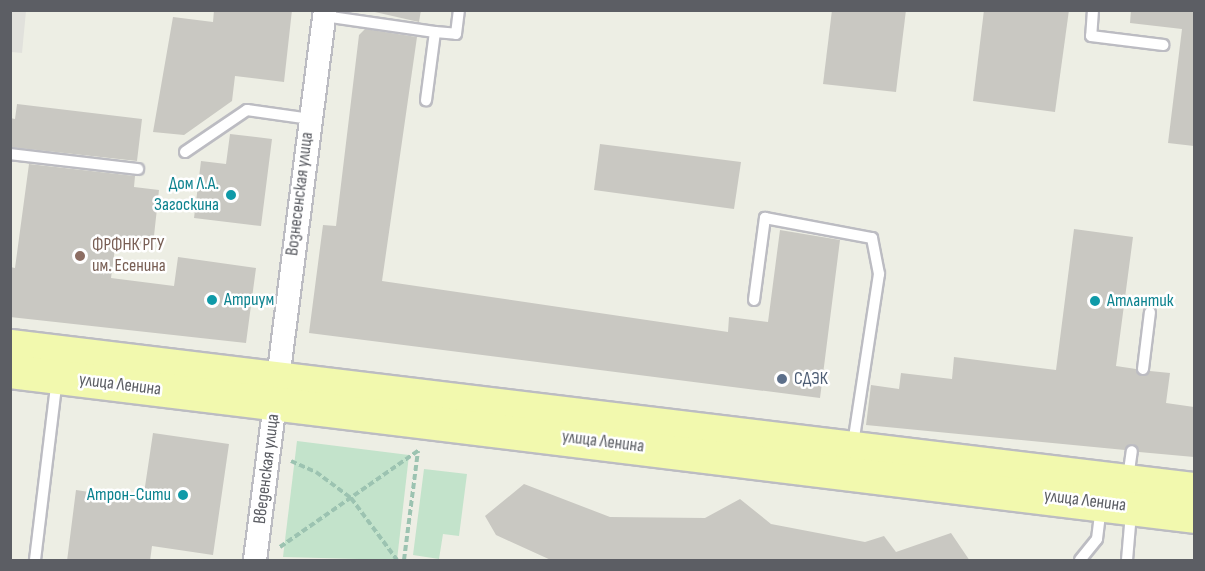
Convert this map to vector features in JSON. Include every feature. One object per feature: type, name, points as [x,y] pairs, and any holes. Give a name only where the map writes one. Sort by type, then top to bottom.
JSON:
[{"type":"main road","name":"улица Ленина","points":[[10,346],[276,390],[448,423],[1123,485],[1194,489]]},
{"type":"main road","name":"улица Ленина","points":[[10,371],[57,377],[276,390],[852,449],[1123,485],[1194,516]]},
{"type":"street","name":"Вознесенская улица","points":[[276,390],[324,13]]},
{"type":"street","name":"Введенская улица","points":[[262,557],[276,390]]},
{"type":"lane","points":[[324,13],[456,34],[459,10]]},
{"type":"lane","points":[[1093,10],[1091,36],[1163,45]]},
{"type":"lane","points":[[426,100],[435,32]]},
{"type":"lane","points":[[185,152],[247,110],[310,119]]},
{"type":"lane","points":[[10,154],[138,169]]},
{"type":"lane","points":[[754,300],[765,218],[873,238],[879,274],[852,449]]},
{"type":"lane","points":[[1143,369],[1150,312]]},
{"type":"lane","points":[[35,561],[57,377]]},
{"type":"lane","points":[[1080,561],[1097,539],[1123,485]]},
{"type":"lane","points":[[1123,485],[1127,561]]},
{"type":"path","points":[[262,557],[418,450],[448,423]]},
{"type":"path","points":[[404,561],[418,450]]},
{"type":"path","points":[[269,460],[293,462],[316,472],[351,498],[397,561]]},
{"type":"shaded area","points":[[10,11],[26,11],[22,53],[11,52]]},
{"type":"green space","points":[[297,441],[409,455],[397,560],[283,557]]},
{"type":"green space","points":[[424,469],[467,474],[459,536],[443,534],[439,559],[413,555]]},
{"type":"building","points":[[214,10],[292,10],[284,82],[235,76],[232,101],[184,135],[153,132],[173,17],[213,22]]},
{"type":"building","points":[[366,10],[421,10],[419,22]]},
{"type":"building","points":[[832,10],[906,10],[896,92],[823,84]]},
{"type":"building","points":[[984,10],[1069,10],[1055,112],[973,101]]},
{"type":"building","points":[[1131,10],[1194,10],[1194,146],[1168,143],[1182,29],[1130,23]]},
{"type":"building","points":[[365,29],[417,37],[382,281],[728,332],[729,317],[768,322],[780,230],[840,240],[820,398],[309,333],[323,225],[336,226],[359,35]]},
{"type":"building","points":[[17,104],[142,119],[137,161],[10,147],[10,118],[15,119]]},
{"type":"building","name":"Дом Л.А. Загоскина","points":[[230,134],[272,139],[261,226],[194,218],[201,161],[226,164]]},
{"type":"building","points":[[600,144],[741,162],[734,209],[594,190]]},
{"type":"building","name":"ФРФНК РГУ им. Есенина","points":[[29,164],[135,176],[134,187],[159,190],[153,245],[116,241],[111,278],[174,286],[178,257],[256,268],[246,343],[10,317],[10,267],[15,268]]},
{"type":"building","points":[[1074,229],[1133,237],[1116,366],[1136,369],[1142,376],[1150,371],[1170,373],[1166,403],[1194,407],[1194,457],[1139,452],[1133,444],[1125,450],[866,425],[871,385],[899,389],[901,373],[952,379],[954,357],[1056,370]]},
{"type":"building","name":"Атрон-Сити","points":[[153,433],[229,444],[213,555],[152,546],[150,561],[67,561],[76,490],[143,500]]},
{"type":"building","points":[[524,484],[610,517],[705,518],[740,499],[771,524],[865,542],[884,536],[896,552],[951,533],[970,561],[553,561],[496,535],[485,516]]},
{"type":"place","name":"Дом Л.А. Загоскина","points":[[231,195]]},
{"type":"place","name":"ФРФНК РГУ им. Есенина","points":[[80,256]]},
{"type":"place","name":"Атриум","points":[[212,300]]},
{"type":"place","name":"Атлантик","points":[[1095,301]]},
{"type":"place","name":"СДЭК","points":[[782,379]]},
{"type":"place","name":"Атрон-Сити","points":[[183,495]]}]
